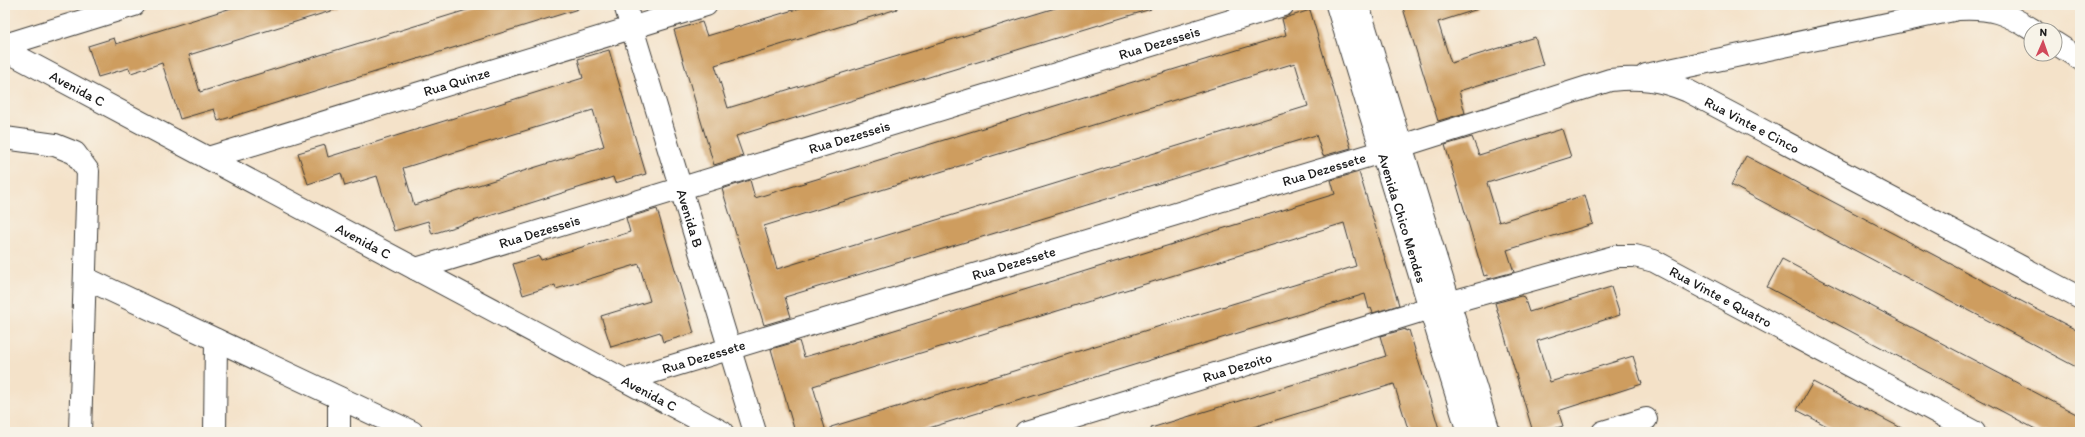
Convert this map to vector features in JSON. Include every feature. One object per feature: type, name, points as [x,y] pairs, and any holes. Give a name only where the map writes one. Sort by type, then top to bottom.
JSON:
[{"type":"street","points":[[5,45],[134,5]]},
{"type":"street","name":"Avenida B","points":[[625,5],[755,432]]},
{"type":"street","name":"Rua Quinze","points":[[208,158],[706,5]]},
{"type":"street","name":"Rua Dezesseis","points":[[416,269],[1283,5]]},
{"type":"street","name":"Avenida Chico Mendes","points":[[1337,5],[1391,149],[1439,305],[1468,432]]},
{"type":"street","name":"Avenida Chico Mendes","points":[[1358,5],[1391,149]]},
{"type":"street","points":[[1636,78],[1958,9],[1980,8],[1999,12],[2023,24]]},
{"type":"street","points":[[2063,48],[2080,59]]},
{"type":"street","name":"Avenida C","points":[[5,50],[722,432]]},
{"type":"street","name":"Rua Vinte e Cinco","points":[[1391,149],[1610,80],[1636,78],[1665,81],[1688,90],[2080,298]]},
{"type":"street","points":[[5,138],[55,145],[75,153],[88,171],[80,432]]},
{"type":"street","name":"Rua Dezessete","points":[[626,380],[1391,149]]},
{"type":"street","name":"Rua Vinte e Quatro","points":[[1439,305],[1617,256],[1635,256],[1654,261],[1974,432]]},
{"type":"street","points":[[85,278],[412,432]]},
{"type":"street","name":"Avenida Chico Mendes","points":[[1439,305],[1489,432]]},
{"type":"street","name":"Rua Dezoito","points":[[1026,432],[1439,305]]},
{"type":"street","points":[[215,432],[216,340]]},
{"type":"street","points":[[339,398],[339,432]]},
{"type":"street","points":[[1602,432],[1646,418]]},
{"type":"building","points":[[241,5],[336,5],[337,9],[189,55],[200,92],[483,5],[577,5],[578,9],[218,121],[214,109],[180,119],[162,63],[131,73],[129,68],[98,77],[88,46],[114,38],[116,44]]},
{"type":"building","points":[[810,5],[896,5],[897,9],[715,65],[728,108],[1065,5],[1150,5],[1151,9],[736,136],[743,156],[714,165],[674,30],[702,22],[707,36]]},
{"type":"building","points":[[1402,5],[1478,5],[1478,9],[1438,22],[1451,63],[1535,37],[1543,65],[1459,91],[1465,113],[1438,121]]},
{"type":"building","points":[[1310,10],[1351,148],[1323,156],[1316,135],[785,297],[791,317],[764,325],[722,189],[750,180],[755,198],[1286,35],[1282,19]],"holes":[[[1295,63],[1308,106],[777,269],[764,226]]]},
{"type":"building","points":[[609,50],[646,174],[615,183],[613,177],[432,234],[428,221],[394,231],[377,176],[345,186],[341,173],[308,184],[298,153],[325,145],[328,157],[583,78],[578,59]],"holes":[[[593,110],[604,146],[414,205],[403,168]]]},
{"type":"building","points":[[1562,129],[1571,157],[1487,183],[1499,222],[1585,195],[1593,224],[1507,250],[1514,272],[1488,279],[1487,275],[1484,276],[1445,145],[1472,137],[1479,155]]},
{"type":"building","points":[[1746,156],[2080,332],[2080,369],[1731,185]]},
{"type":"building","points":[[1359,172],[1399,305],[1373,313],[1371,308],[1369,309],[1365,294],[916,432],[831,432],[831,427],[1356,266],[1344,223],[813,386],[826,432],[795,432],[771,349],[799,341],[804,357],[849,344],[1335,194],[1331,180]]},
{"type":"building","points":[[657,209],[694,333],[663,342],[660,332],[611,347],[601,316],[650,301],[639,264],[556,289],[555,285],[523,295],[513,264],[539,256],[541,260],[630,232],[626,218]]},
{"type":"building","points":[[1782,259],[2080,416],[2080,432],[2041,432],[1767,287]]},
{"type":"building","points":[[1611,287],[1620,315],[1537,341],[1550,382],[1633,356],[1642,384],[1558,411],[1563,426],[1543,432],[1533,432],[1495,303],[1521,296],[1524,297],[1529,312]]},
{"type":"building","points":[[1406,329],[1406,331],[1409,330],[1440,432],[1409,432],[1394,384],[1237,432],[1152,432],[1151,428],[1386,356],[1380,336]]},
{"type":"building","points":[[1813,382],[1909,432],[1838,432],[1797,410]]}]
